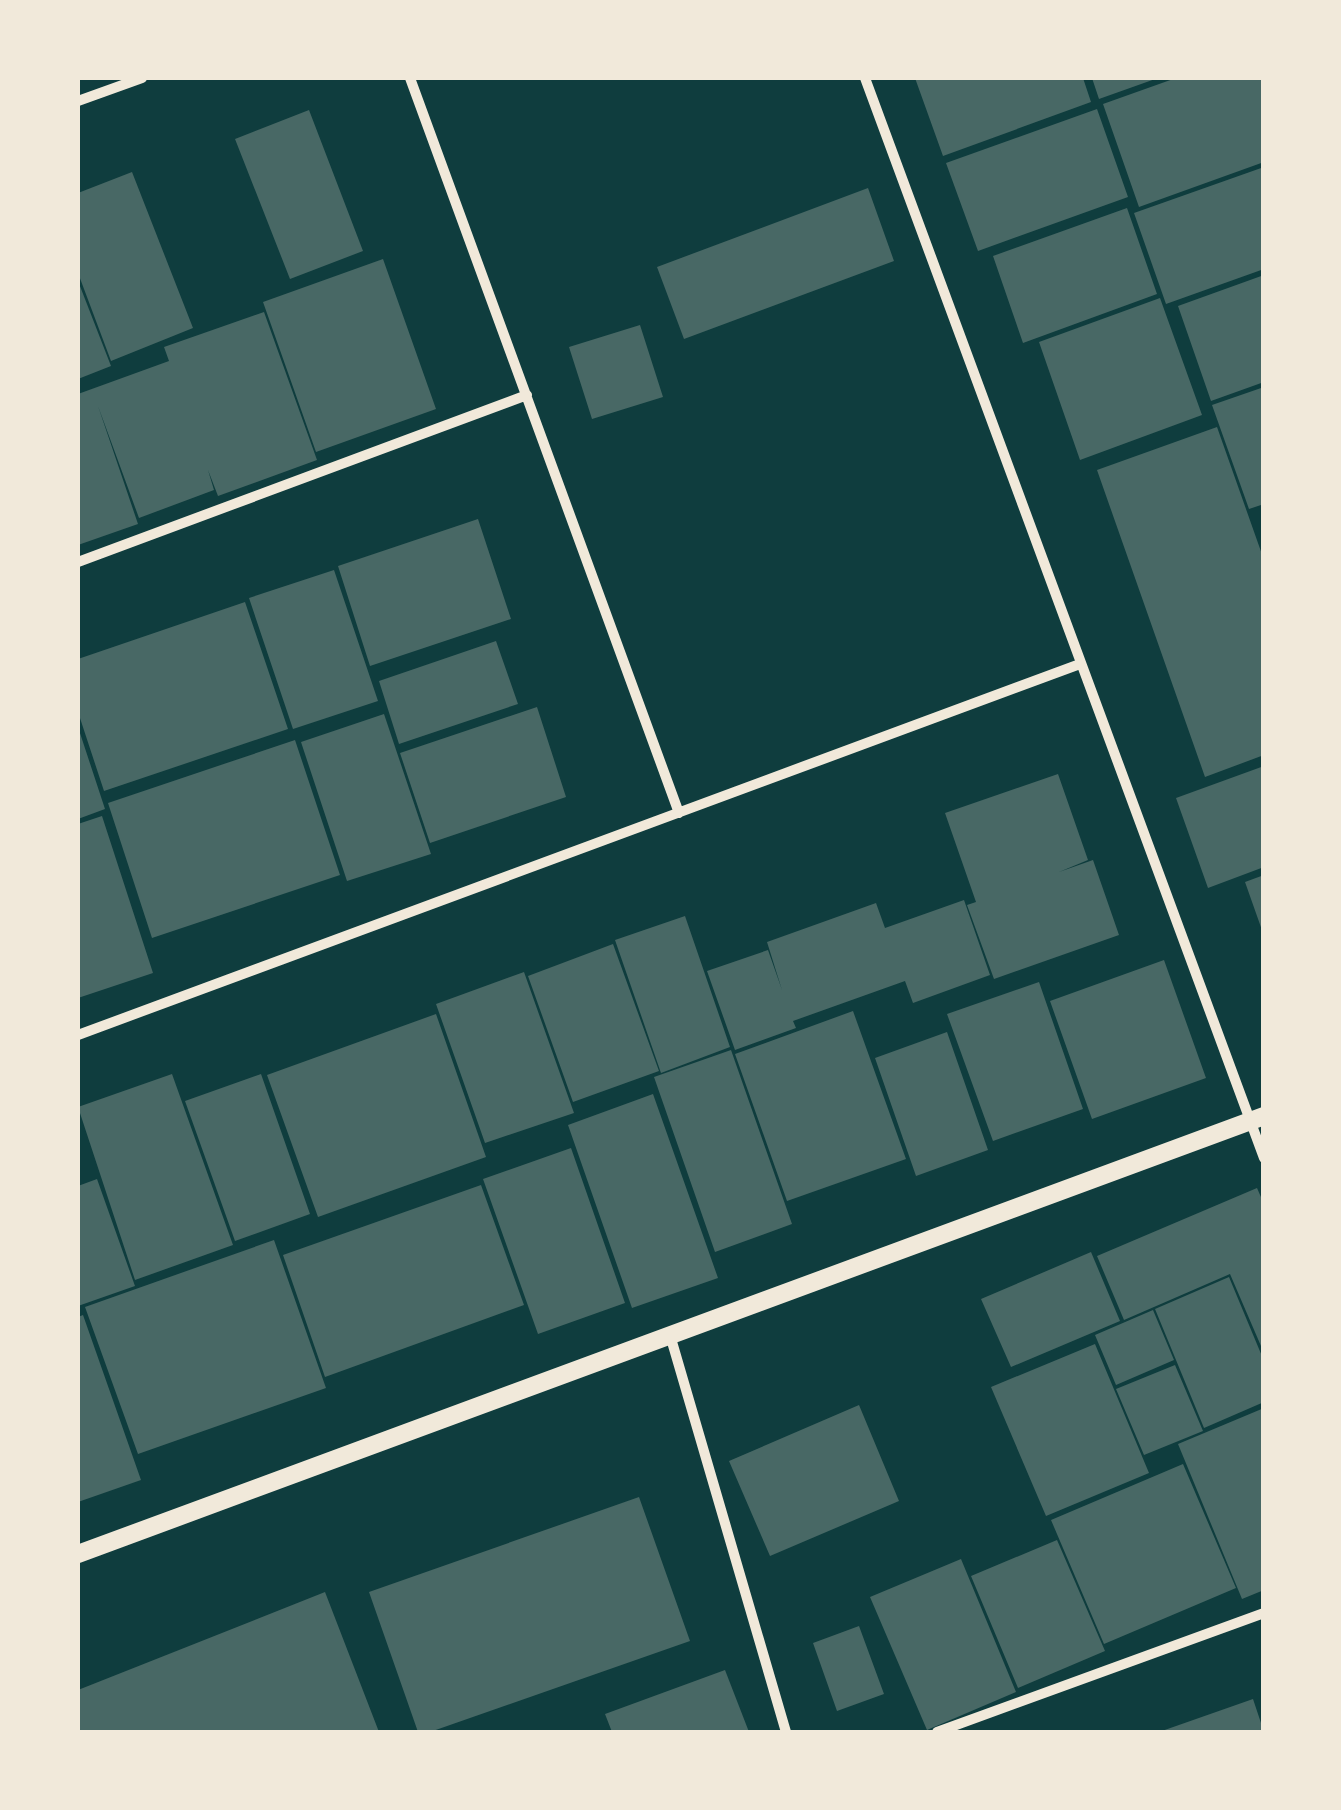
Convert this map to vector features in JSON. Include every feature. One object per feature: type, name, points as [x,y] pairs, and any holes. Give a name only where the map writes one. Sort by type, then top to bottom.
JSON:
[{"type":"street","points":[[78,101],[142,78]]},
{"type":"street","points":[[410,78],[679,812]]},
{"type":"street","points":[[866,78],[1080,664],[1256,1119],[1264,1158]]},
{"type":"street","points":[[78,562],[527,395]]},
{"type":"street","points":[[78,1035],[1080,664]]},
{"type":"street","points":[[78,1554],[1256,1119]]},
{"type":"street","points":[[670,1335],[786,1732]]},
{"type":"street","points":[[937,1732],[1264,1613]]},
{"type":"building","points":[[915,78],[1083,78],[1091,102],[943,156]]},
{"type":"building","points":[[1092,78],[1158,78],[1099,99]]},
{"type":"building","points":[[1176,78],[1264,78],[1264,162],[1139,207],[1103,104]]},
{"type":"building","points":[[1097,109],[1128,197],[978,251],[946,163]]},
{"type":"building","points":[[309,110],[363,251],[290,279],[235,139]]},
{"type":"building","points":[[1264,167],[1264,269],[1166,304],[1134,213]]},
{"type":"building","points":[[132,172],[193,328],[111,361],[78,273],[78,193]]},
{"type":"building","points":[[868,188],[894,261],[684,339],[657,267]]},
{"type":"building","points":[[1127,208],[1157,294],[1023,343],[993,256]]},
{"type":"building","points":[[383,259],[436,409],[316,452],[263,302]]},
{"type":"building","points":[[1264,275],[1264,382],[1211,401],[1178,306]]},
{"type":"building","points":[[78,281],[111,366],[78,379]]},
{"type":"building","points":[[1160,298],[1202,415],[1080,460],[1039,342]]},
{"type":"building","points":[[264,312],[317,460],[218,496],[208,470],[214,490],[139,518],[98,406],[138,524],[78,545],[78,394],[169,361],[164,347]]},
{"type":"building","points":[[640,325],[663,397],[592,419],[569,347]]},
{"type":"building","points":[[1264,387],[1264,504],[1249,509],[1212,405]]},
{"type":"building","points":[[1217,427],[1264,560],[1264,755],[1205,777],[1097,470]]},
{"type":"building","points":[[478,519],[511,619],[370,666],[338,566]]},
{"type":"building","points":[[334,570],[378,701],[293,729],[249,598]]},
{"type":"building","points":[[245,602],[288,729],[104,791],[78,712],[78,659]]},
{"type":"building","points":[[496,641],[518,704],[399,744],[379,681]]},
{"type":"building","points":[[537,707],[566,797],[430,843],[400,753]]},
{"type":"building","points":[[384,714],[431,854],[347,881],[301,742]]},
{"type":"building","points":[[78,727],[105,809],[78,819]]},
{"type":"building","points":[[295,740],[340,875],[152,938],[108,803]]},
{"type":"building","points":[[1264,766],[1264,867],[1208,888],[1176,798]]},
{"type":"building","points":[[1058,774],[1088,860],[1059,872],[1093,860],[1119,935],[994,979],[967,905],[976,902],[945,813]]},
{"type":"building","points":[[102,816],[153,973],[78,998],[78,824]]},
{"type":"building","points":[[1264,875],[1264,933],[1263,933],[1245,882]]},
{"type":"building","points":[[964,900],[990,975],[913,1003],[905,981],[793,1021],[796,1028],[735,1050],[707,971],[768,950],[782,990],[767,942],[876,903],[885,928]]},
{"type":"building","points":[[685,916],[730,1047],[661,1073],[615,940]]},
{"type":"building","points":[[613,944],[659,1071],[573,1102],[528,976]]},
{"type":"building","points":[[1164,960],[1206,1078],[1092,1119],[1050,1001]]},
{"type":"building","points":[[524,972],[574,1113],[485,1143],[436,1004]]},
{"type":"building","points":[[1039,982],[1083,1109],[993,1141],[947,1014]]},
{"type":"building","points":[[853,1011],[906,1159],[787,1201],[735,1054]]},
{"type":"building","points":[[436,1014],[486,1157],[318,1217],[267,1075]]},
{"type":"building","points":[[947,1032],[988,1150],[916,1176],[875,1058]]},
{"type":"building","points":[[731,1050],[792,1224],[715,1252],[654,1077]]},
{"type":"building","points":[[172,1074],[233,1245],[135,1280],[78,1107]]},
{"type":"building","points":[[261,1074],[310,1214],[235,1241],[185,1101]]},
{"type":"building","points":[[653,1094],[718,1278],[632,1308],[568,1125]]},
{"type":"building","points":[[571,1148],[625,1303],[538,1334],[483,1179]]},
{"type":"building","points":[[97,1179],[135,1286],[78,1306],[78,1186]]},
{"type":"building","points":[[481,1185],[524,1305],[325,1377],[283,1255]]},
{"type":"building","points":[[1257,1188],[1264,1204],[1264,1353],[1230,1274],[1124,1320],[1097,1256]]},
{"type":"building","points":[[274,1240],[326,1388],[138,1454],[85,1307]]},
{"type":"building","points":[[1091,1252],[1120,1321],[1011,1367],[981,1299]]},
{"type":"building","points":[[1229,1277],[1264,1361],[1264,1402],[1204,1428],[1155,1309]]},
{"type":"building","points":[[1153,1310],[1174,1360],[1116,1385],[1095,1335]]},
{"type":"building","points":[[83,1315],[141,1480],[78,1502],[78,1317]]},
{"type":"building","points":[[1095,1344],[1149,1473],[1046,1516],[991,1387]]},
{"type":"building","points":[[1175,1365],[1203,1431],[1144,1455],[1116,1389]]},
{"type":"building","points":[[859,1405],[899,1501],[770,1556],[729,1461]]},
{"type":"building","points":[[1264,1408],[1264,1590],[1242,1599],[1178,1444]]},
{"type":"building","points":[[1183,1464],[1236,1588],[1104,1644],[1051,1520]]},
{"type":"building","points":[[639,1497],[690,1641],[430,1732],[418,1732],[369,1592]]},
{"type":"building","points":[[1057,1540],[1105,1651],[1018,1688],[971,1576]]},
{"type":"building","points":[[961,1559],[1016,1692],[927,1730],[870,1597]]},
{"type":"building","points":[[325,1592],[379,1732],[78,1732],[78,1690]]},
{"type":"building","points":[[859,1626],[884,1694],[837,1711],[813,1643]]},
{"type":"building","points":[[725,1670],[749,1732],[612,1732],[605,1714]]},
{"type":"building","points":[[1253,1699],[1264,1732],[1159,1732]]}]
